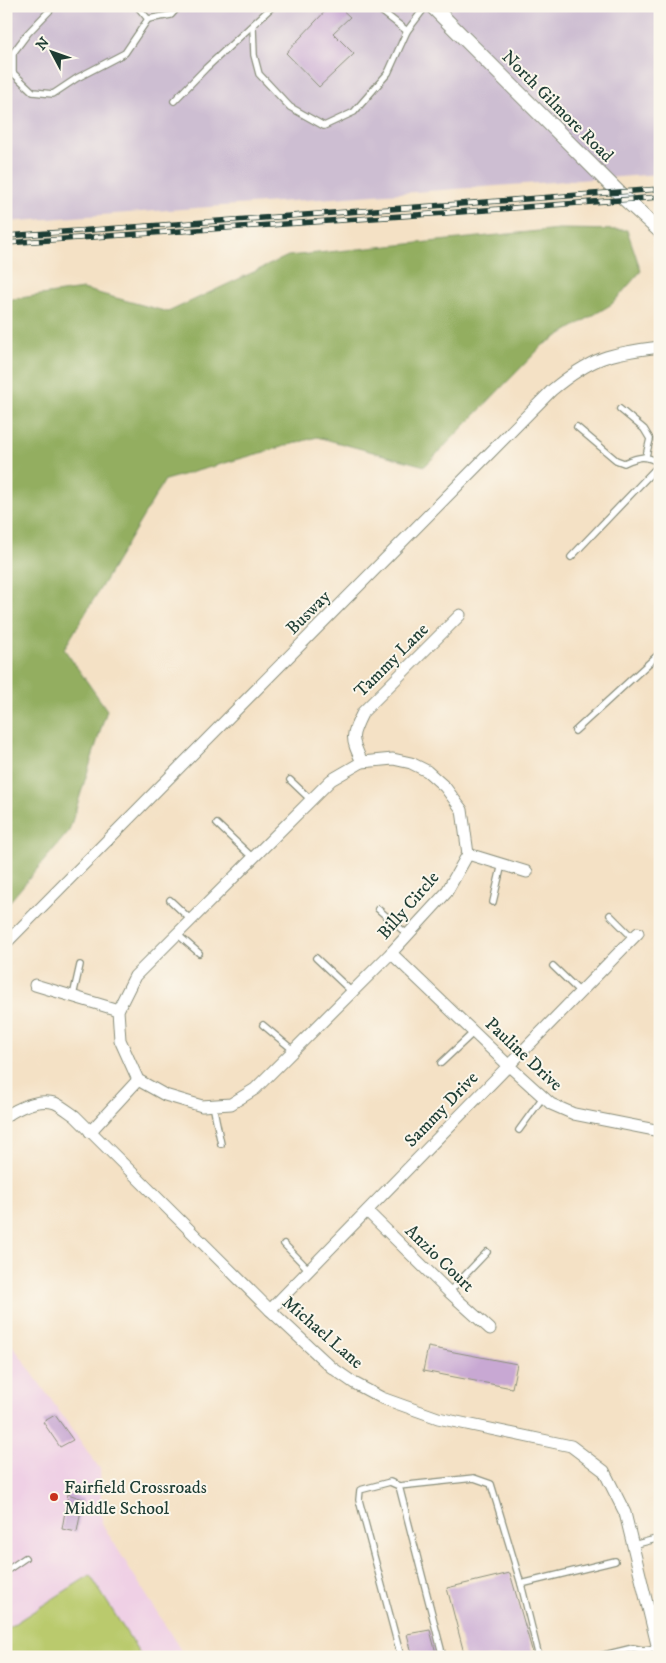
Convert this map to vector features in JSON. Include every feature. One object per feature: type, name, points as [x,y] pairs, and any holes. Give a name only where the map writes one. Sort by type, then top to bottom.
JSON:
[{"type":"street","name":"North Gilmore Road","points":[[432,6],[625,199],[660,231]]},
{"type":"street","name":"Busway","points":[[6,943],[552,390],[573,372],[609,355],[660,347]]},
{"type":"street","name":"Tammy Lane","points":[[362,762],[354,746],[353,732],[363,712],[460,615]]},
{"type":"street","points":[[90,1132],[138,1080],[120,1040],[118,1010],[135,976],[330,780],[362,762],[393,759],[411,763],[427,771],[446,787],[462,810],[468,854],[527,872]]},
{"type":"street","name":"Billy Circle","points":[[138,1080],[165,1095],[202,1106],[231,1104],[255,1089],[408,935],[446,893],[468,854]]},
{"type":"street","name":"Sammy Drive","points":[[270,1310],[636,936]]},
{"type":"street","name":"Pauline Drive","points":[[391,953],[550,1104],[574,1114],[660,1131]]},
{"type":"street","points":[[35,985],[118,1010]]},
{"type":"street","name":"Michael Lane","points":[[6,1116],[17,1109],[38,1102],[55,1103],[75,1116],[270,1310],[331,1367],[354,1383],[382,1398],[438,1418],[571,1446],[604,1471],[625,1513],[658,1653]]},
{"type":"street","name":"Anzio Court","points":[[366,1211],[490,1329]]},
{"type":"lane","points":[[54,6],[28,32],[13,53],[13,74],[33,92],[53,94],[77,78],[125,53],[148,19],[171,15],[179,6]]},
{"type":"lane","points":[[136,6],[148,19]]},
{"type":"lane","points":[[174,101],[206,68],[253,27],[273,6]]},
{"type":"lane","points":[[375,6],[407,31]]},
{"type":"lane","points":[[253,27],[254,54],[259,74],[290,107],[324,126],[354,112],[388,72],[407,31],[426,6]]},
{"type":"lane","points":[[620,409],[644,429],[650,439],[646,456]]},
{"type":"lane","points":[[571,557],[660,463],[646,456],[624,463],[616,460],[577,427]]},
{"type":"lane","points":[[575,731],[660,653]]},
{"type":"lane","points":[[290,780],[310,800]]},
{"type":"lane","points":[[217,824],[253,858]]},
{"type":"lane","points":[[493,902],[502,864]]},
{"type":"lane","points":[[170,900],[191,920]]},
{"type":"lane","points":[[378,909],[408,935]]},
{"type":"lane","points":[[610,915],[636,936]]},
{"type":"lane","points":[[177,934],[199,953]]},
{"type":"lane","points":[[316,958],[352,992]]},
{"type":"lane","points":[[73,996],[80,965]]},
{"type":"lane","points":[[553,966],[580,992]]},
{"type":"lane","points":[[263,1025],[293,1050]]},
{"type":"lane","points":[[442,1063],[474,1032]]},
{"type":"lane","points":[[519,1130],[543,1098]]},
{"type":"lane","points":[[213,1106],[221,1144]]},
{"type":"lane","points":[[284,1244],[309,1270]]},
{"type":"lane","points":[[449,1292],[487,1252]]},
{"type":"lane","points":[[401,1657],[359,1500],[360,1490],[390,1482],[399,1486],[474,1478],[492,1484],[540,1657]]},
{"type":"lane","points":[[399,1486],[443,1657]]},
{"type":"lane","points":[[633,1545],[660,1538]]},
{"type":"lane","points":[[6,1571],[25,1558]]},
{"type":"lane","points":[[521,1584],[615,1561]]},
{"type":"lane","points":[[596,1657],[632,1648],[658,1653]]},
{"type":"shaded area","points":[[6,6],[660,6],[660,174],[6,222]]},
{"type":"shaded area","name":"Fairfield Crossroads Middle School","points":[[6,1336],[100,1469],[102,1524],[185,1657],[6,1657]]},
{"type":"green space","points":[[559,229],[627,230],[641,271],[612,304],[543,345],[425,466],[317,437],[165,480],[64,649],[107,710],[69,831],[6,906],[6,300],[83,289],[168,312],[288,256]]},
{"type":"green space","points":[[90,1575],[142,1657],[6,1657],[6,1629]]},
{"type":"building","points":[[330,6],[338,6],[350,17],[333,33],[354,54],[319,87],[286,53]]},
{"type":"building","points":[[428,1347],[517,1364],[512,1388],[423,1371]]},
{"type":"building","points":[[55,1415],[73,1440],[60,1447],[43,1422]]},
{"type":"building","points":[[68,1494],[83,1499],[77,1532],[62,1529]]},
{"type":"building","points":[[510,1573],[534,1657],[465,1657],[447,1588]]},
{"type":"building","points":[[430,1630],[437,1657],[413,1657],[407,1634]]},
{"type":"railway","points":[[6,236],[660,189]]},
{"type":"railway","points":[[6,243],[660,197]]},
{"type":"place","name":"Fairfield Crossroads Middle School","points":[[54,1497]]}]
